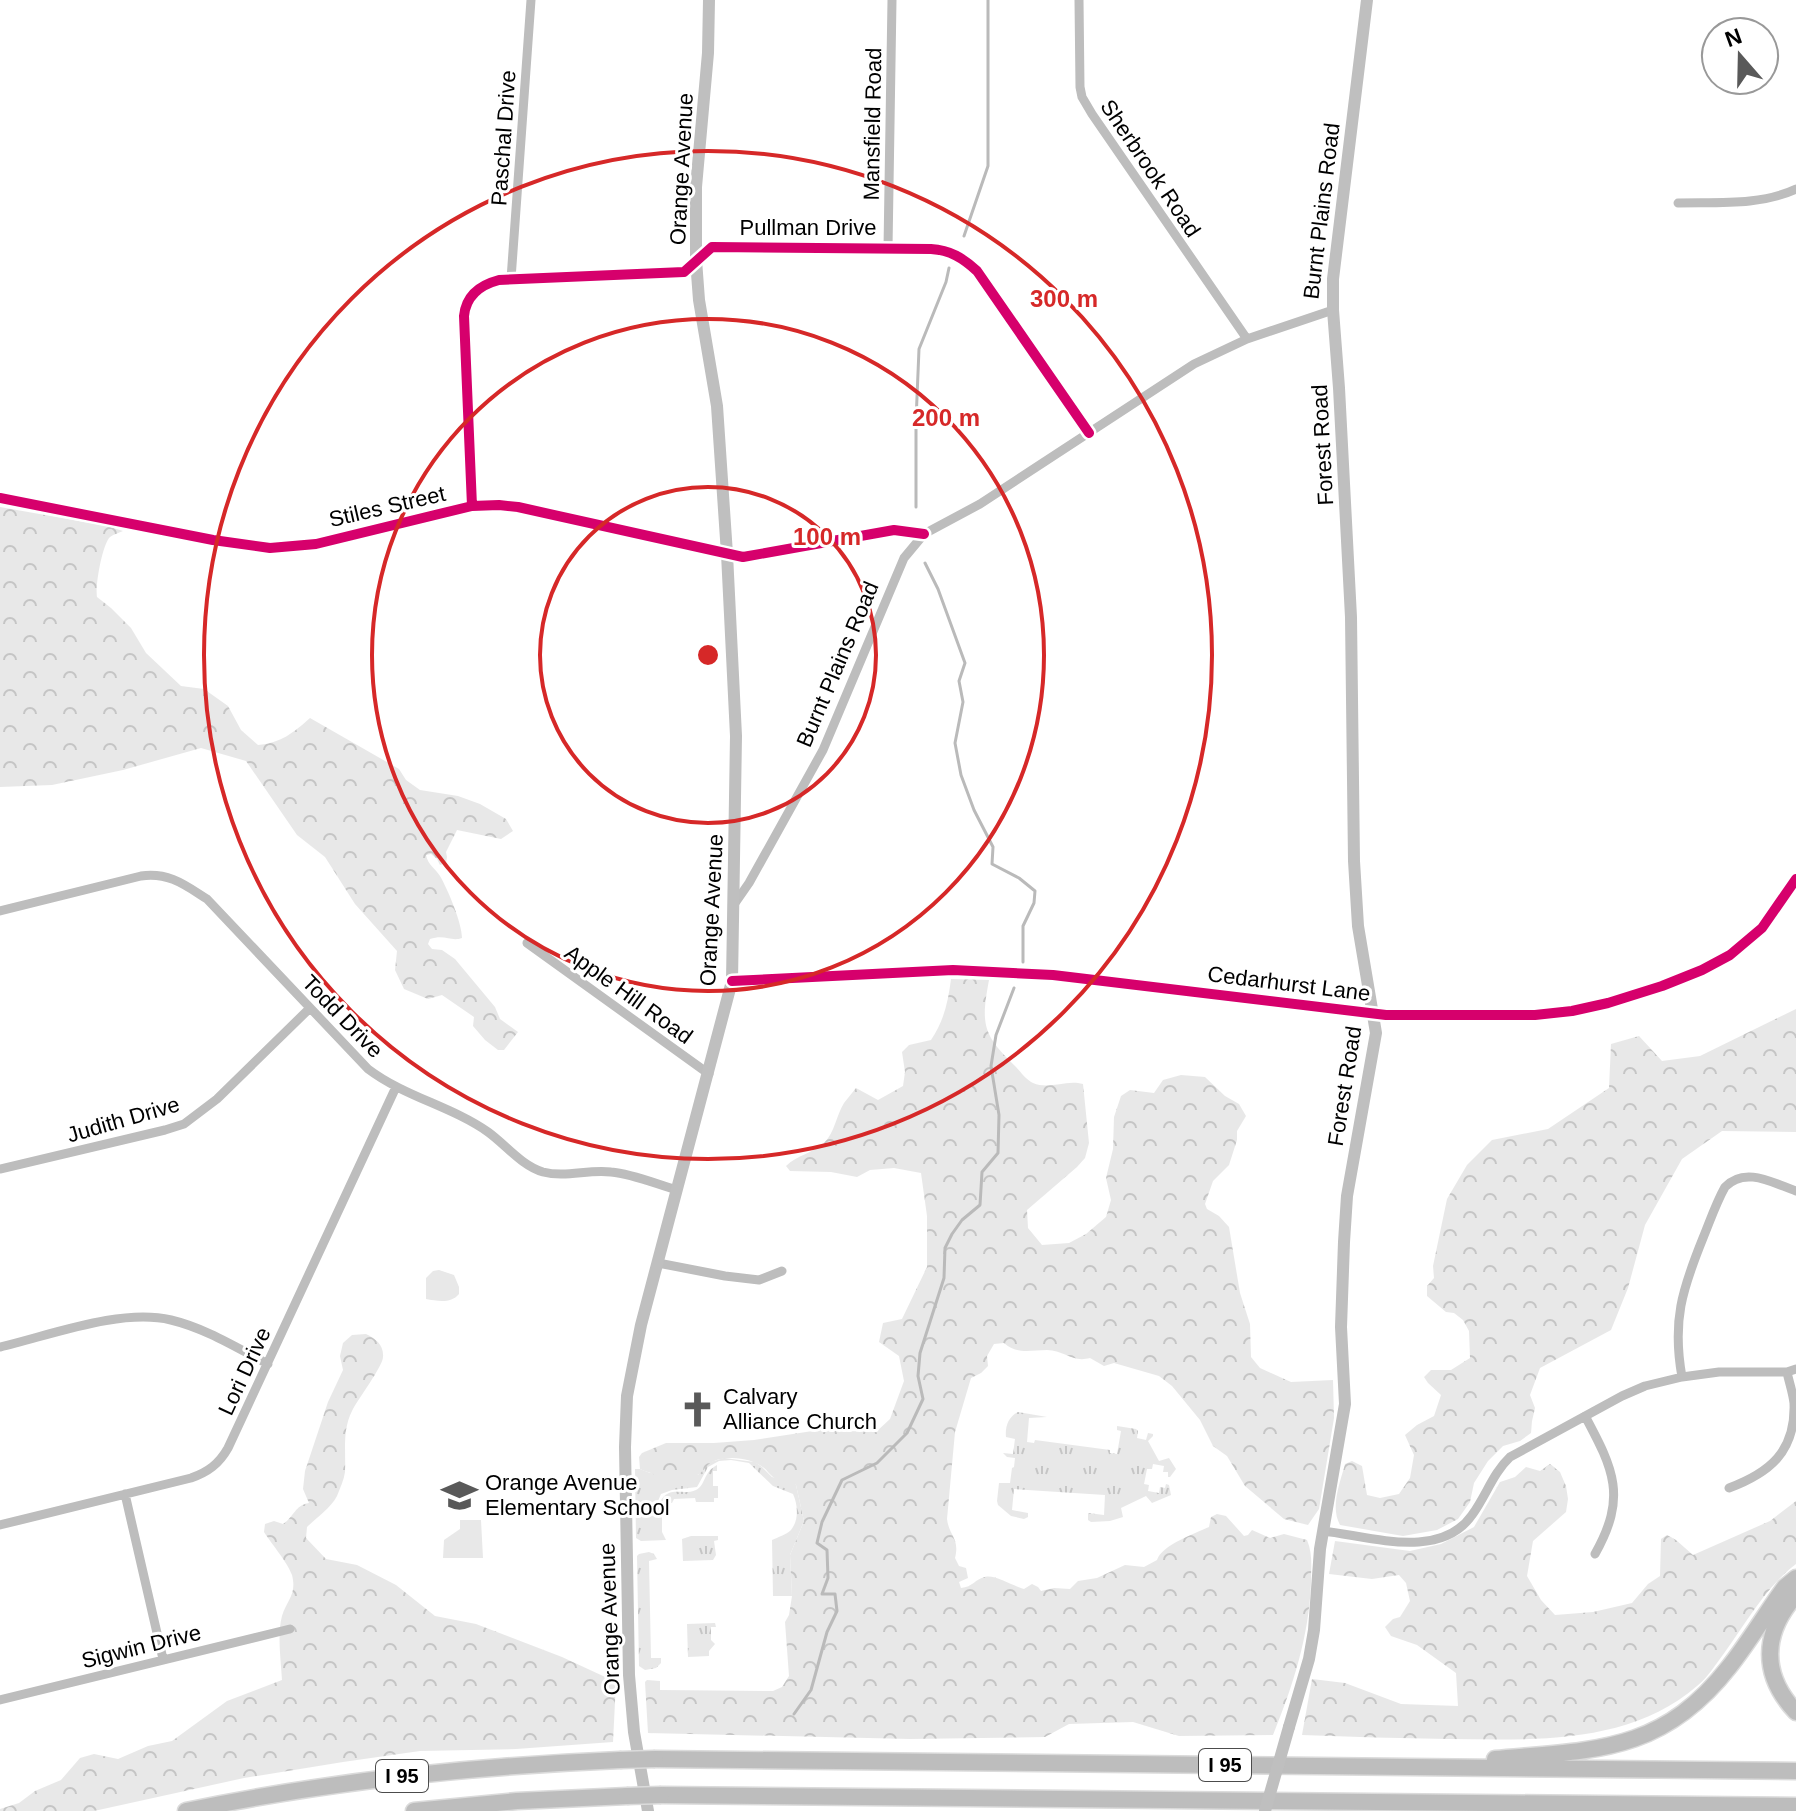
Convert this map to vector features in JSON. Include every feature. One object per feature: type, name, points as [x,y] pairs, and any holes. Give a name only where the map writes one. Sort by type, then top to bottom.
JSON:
[{"type":"highway","points":[[1398,1767],[1586,1751],[1613,1746],[1649,1733],[1685,1712],[1719,1680],[1785,1587],[1796,1578]]},
{"type":"highway","points":[[1796,1595],[1773,1630],[1770,1659],[1780,1691],[1796,1712]]},
{"type":"highway","name":"I 95","points":[[186,1811],[394,1777],[502,1766],[655,1759],[1796,1771]]},
{"type":"highway","name":"I 95","points":[[414,1811],[517,1801],[661,1795],[1796,1806]]},
{"type":"highway","points":[[1297,1801],[1377,1811]]},
{"type":"main road","name":"Orange Avenue","points":[[648,1811],[634,1732],[629,1675],[625,1413],[630,1378],[658,1263],[732,981],[736,736],[727,554],[717,406],[699,300],[696,260],[696,187],[708,53],[709,0]]},
{"type":"main road","name":"Burnt Plains Road","points":[[1333,310],[1333,279],[1367,0]]},
{"type":"main road","name":"Forest Road","points":[[1265,1811],[1312,1645],[1320,1549],[1345,1404],[1341,1327],[1347,1196],[1376,1033],[1358,926],[1354,861],[1351,617],[1333,310]]},
{"type":"street","name":"Paschal Drive","points":[[511,279],[531,0]]},
{"type":"street","name":"Mansfield Road","points":[[888,248],[892,0]]},
{"type":"street","name":"Sherbrook Road","points":[[1079,0],[1078,76],[1082,97],[1247,339]]},
{"type":"street","points":[[1678,203],[1762,200],[1796,189]]},
{"type":"street","name":"Pullman Drive","points":[[472,506],[464,310],[476,290],[491,282],[511,279],[684,272],[712,247],[888,248],[941,250],[959,256],[977,271],[1089,433]]},
{"type":"street","name":"Burnt Plains Road","points":[[733,906],[823,750],[904,558],[924,534],[980,504],[1175,375],[1247,339],[1333,310]]},
{"type":"street","name":"Stiles Street","points":[[0,498],[213,540],[270,548],[316,544],[472,506],[499,505],[743,557],[894,530],[924,534]]},
{"type":"street","name":"Todd Drive","points":[[0,911],[141,876],[168,877],[207,899],[368,1069],[396,1087],[463,1117],[488,1132],[531,1167],[541,1171],[565,1175],[614,1172],[677,1190]]},
{"type":"street","name":"Cedarhurst Lane","points":[[732,981],[953,970],[1108,981],[1402,1016],[1535,1015],[1608,1003],[1702,970],[1730,955],[1762,928],[1796,879]]},
{"type":"street","name":"Apple Hill Road","points":[[527,943],[709,1074]]},
{"type":"street","name":"Judith Drive","points":[[0,1169],[184,1124],[217,1099],[310,1008]]},
{"type":"street","name":"Lori Drive","points":[[0,1525],[191,1478],[215,1466],[228,1448],[396,1087]]},
{"type":"street","points":[[1682,1377],[1678,1345],[1681,1297],[1725,1187],[1734,1179],[1751,1176],[1796,1191]]},
{"type":"street","points":[[658,1263],[759,1280],[782,1271]]},
{"type":"street","points":[[0,1347],[118,1318],[152,1316],[196,1328],[268,1364]]},
{"type":"street","points":[[1323,1531],[1406,1543],[1448,1535],[1472,1516],[1498,1470],[1510,1457],[1622,1396],[1645,1386],[1682,1377],[1719,1372],[1791,1370],[1795,1409],[1786,1448],[1763,1473],[1729,1488]]},
{"type":"street","points":[[1585,1416],[1608,1462],[1614,1490],[1609,1523],[1595,1554]]},
{"type":"street","points":[[125,1494],[163,1659]]},
{"type":"street","name":"Sigwin Drive","points":[[0,1700],[290,1629]]},
{"type":"green space","points":[[0,507],[123,531],[110,537],[104,548],[97,597],[131,628],[146,653],[181,686],[204,689],[228,706],[241,730],[258,745],[286,736],[310,718],[399,769],[406,780],[420,790],[458,796],[506,819],[513,831],[501,839],[457,830],[446,852],[446,863],[440,865],[431,854],[426,855],[450,898],[462,938],[435,938],[430,939],[428,944],[432,949],[442,950],[455,959],[495,1007],[500,1019],[518,1032],[504,1050],[498,1050],[485,1040],[473,1026],[474,1017],[442,995],[428,999],[404,989],[395,970],[397,951],[355,904],[325,857],[297,835],[246,761],[201,748],[123,770],[52,785],[0,787]]},
{"type":"green space","points":[[951,979],[989,980],[986,1027],[995,1045],[1028,1080],[1039,1085],[1083,1084],[1089,1143],[1085,1158],[1027,1210],[1028,1228],[1042,1245],[1069,1243],[1086,1234],[1106,1217],[1111,1200],[1106,1178],[1113,1149],[1114,1117],[1121,1096],[1130,1090],[1154,1093],[1163,1080],[1181,1075],[1205,1077],[1225,1096],[1239,1104],[1246,1116],[1237,1131],[1229,1165],[1213,1181],[1205,1204],[1229,1227],[1240,1293],[1250,1324],[1251,1357],[1260,1368],[1291,1382],[1333,1380],[1334,1418],[1319,1509],[1308,1525],[1284,1519],[1245,1486],[1227,1456],[1213,1446],[1200,1420],[1172,1386],[1159,1376],[1114,1363],[1104,1366],[1090,1358],[1078,1359],[1053,1351],[1019,1350],[1004,1343],[994,1344],[987,1356],[988,1366],[971,1378],[955,1432],[947,1519],[955,1541],[955,1558],[959,1566],[966,1568],[968,1578],[959,1582],[961,1588],[989,1577],[1024,1589],[1032,1584],[1041,1591],[1070,1589],[1078,1581],[1097,1578],[1125,1565],[1144,1567],[1157,1560],[1172,1545],[1209,1527],[1211,1517],[1217,1514],[1226,1516],[1244,1536],[1252,1530],[1270,1538],[1284,1534],[1307,1540],[1311,1566],[1307,1622],[1293,1679],[1273,1735],[1179,1736],[1133,1722],[1069,1724],[1045,1737],[910,1739],[648,1733],[647,1680],[660,1681],[660,1690],[773,1691],[782,1687],[789,1676],[785,1622],[792,1596],[790,1555],[804,1521],[796,1485],[775,1479],[755,1462],[738,1458],[721,1459],[712,1462],[696,1476],[676,1478],[640,1469],[639,1457],[666,1443],[754,1440],[819,1430],[876,1432],[890,1419],[904,1381],[899,1356],[879,1342],[883,1323],[902,1319],[927,1267],[927,1216],[921,1173],[894,1168],[870,1170],[857,1177],[831,1172],[790,1171],[786,1166],[824,1143],[844,1103],[856,1088],[878,1100],[903,1086],[905,1072],[902,1052],[909,1045],[931,1040],[945,1011]]},
{"type":"green space","points":[[1796,1009],[1796,1132],[1722,1131],[1682,1159],[1645,1225],[1628,1288],[1611,1330],[1540,1368],[1530,1395],[1535,1408],[1531,1433],[1520,1441],[1503,1446],[1488,1461],[1474,1483],[1470,1502],[1458,1519],[1437,1530],[1403,1536],[1340,1525],[1336,1503],[1345,1464],[1352,1461],[1362,1466],[1367,1495],[1380,1498],[1399,1494],[1410,1478],[1414,1455],[1405,1435],[1434,1416],[1441,1395],[1424,1377],[1431,1370],[1451,1370],[1470,1358],[1469,1331],[1463,1320],[1454,1313],[1446,1312],[1427,1296],[1427,1286],[1434,1278],[1433,1266],[1447,1199],[1467,1165],[1492,1140],[1548,1129],[1609,1088],[1611,1044],[1639,1036],[1662,1061],[1700,1056]]},
{"type":"green space","points":[[439,1270],[454,1275],[459,1294],[444,1301],[426,1299],[426,1278]]},
{"type":"green space","points":[[366,1334],[381,1346],[382,1361],[349,1419],[345,1472],[337,1496],[307,1527],[306,1538],[326,1559],[357,1565],[396,1585],[435,1616],[476,1624],[562,1657],[616,1682],[613,1742],[516,1749],[420,1751],[244,1778],[94,1811],[0,1811],[61,1780],[80,1758],[94,1754],[118,1759],[148,1746],[172,1741],[227,1701],[282,1680],[281,1623],[293,1582],[287,1565],[264,1532],[265,1524],[274,1521],[283,1524],[301,1506],[309,1503],[303,1489],[305,1471],[328,1402],[343,1370],[340,1356],[343,1343],[352,1335]]},
{"type":"green space","points":[[1018,1412],[1047,1417],[1029,1418],[1027,1442],[1034,1443],[1035,1440],[1110,1450],[1110,1453],[1117,1454],[1121,1431],[1117,1430],[1117,1426],[1136,1429],[1137,1438],[1146,1440],[1148,1433],[1153,1434],[1148,1441],[1159,1461],[1169,1458],[1176,1469],[1168,1477],[1168,1472],[1163,1472],[1164,1466],[1153,1464],[1152,1469],[1147,1469],[1144,1484],[1149,1485],[1148,1491],[1159,1493],[1160,1487],[1169,1485],[1171,1495],[1152,1503],[1146,1496],[1121,1508],[1123,1517],[1091,1522],[1088,1513],[1104,1515],[1105,1495],[1014,1489],[1012,1510],[1028,1513],[1028,1517],[1011,1516],[997,1501],[999,1483],[1010,1483],[1014,1467],[1015,1458],[1003,1453],[1013,1454],[1015,1439],[1006,1437],[1006,1430],[1010,1419]]},
{"type":"green space","points":[[724,1458],[755,1462],[772,1477],[796,1485],[804,1521],[790,1555],[792,1596],[773,1596],[772,1540],[794,1526],[797,1512],[795,1498],[793,1494],[773,1486],[749,1463],[719,1461],[708,1467],[697,1487],[661,1494],[658,1501],[666,1540],[641,1541],[636,1538],[635,1469],[650,1473],[698,1475],[707,1463]]},
{"type":"green space","points":[[1550,1464],[1560,1472],[1566,1486],[1566,1512],[1533,1541],[1527,1576],[1541,1600],[1555,1615],[1593,1612],[1632,1603],[1648,1584],[1660,1576],[1661,1539],[1667,1535],[1693,1555],[1770,1521],[1796,1501],[1796,1564],[1763,1598],[1703,1681],[1670,1705],[1641,1719],[1611,1729],[1546,1738],[1302,1735],[1312,1679],[1345,1683],[1401,1704],[1458,1706],[1456,1673],[1417,1645],[1391,1636],[1385,1627],[1400,1617],[1410,1601],[1406,1583],[1399,1575],[1372,1579],[1329,1574],[1335,1541],[1410,1551],[1441,1544],[1474,1527],[1500,1482],[1515,1477],[1526,1467],[1540,1471]]},
{"type":"green space","points":[[717,1465],[717,1471],[713,1471],[713,1486],[718,1486],[718,1498],[714,1498],[714,1502],[696,1502],[695,1498],[674,1499],[668,1503],[668,1509],[664,1509],[660,1502],[664,1497],[672,1492],[696,1490]]},
{"type":"green space","points":[[460,1520],[481,1520],[483,1558],[443,1558],[444,1540],[460,1529]]},
{"type":"green space","points":[[718,1536],[718,1540],[714,1541],[716,1555],[713,1560],[683,1561],[682,1539]]},
{"type":"green space","points":[[649,1552],[657,1559],[649,1561],[651,1658],[661,1658],[661,1663],[656,1668],[645,1670],[639,1666],[637,1556]]},
{"type":"green space","points":[[715,1623],[716,1627],[711,1627],[711,1640],[715,1644],[709,1656],[688,1657],[687,1624]]},
{"type":"waterway","points":[[964,236],[988,166],[988,0]]},
{"type":"waterway","points":[[916,507],[919,349],[949,268]]},
{"type":"waterway","points":[[925,563],[938,589],[965,663],[959,681],[963,702],[955,743],[961,775],[993,847],[992,864],[1019,878],[1035,891],[1034,903],[1023,926],[1023,962]]},
{"type":"waterway","points":[[794,1714],[811,1690],[827,1632],[837,1611],[835,1594],[822,1594],[828,1578],[827,1550],[817,1543],[822,1522],[842,1480],[877,1463],[907,1433],[923,1399],[918,1376],[920,1353],[944,1278],[945,1248],[962,1220],[980,1205],[982,1172],[998,1153],[999,1115],[991,1066],[996,1035],[1014,988]]},
{"type":"cycle path","points":[[472,506],[464,316],[475,292],[499,280],[684,272],[712,247],[931,249],[956,256],[977,271],[1089,433]]},
{"type":"cycle path","points":[[0,498],[213,540],[270,548],[316,544],[472,506],[499,505],[743,557],[894,530],[924,534]]},
{"type":"cycle path","points":[[732,981],[953,970],[1053,975],[1386,1015],[1535,1015],[1608,1003],[1702,970],[1730,955],[1762,928],[1796,879]]},
{"type":"place","name":"Calvary Alliance Church","points":[[697,1409]]},
{"type":"place","name":"Orange Avenue Elementary School","points":[[459,1495]]}]
